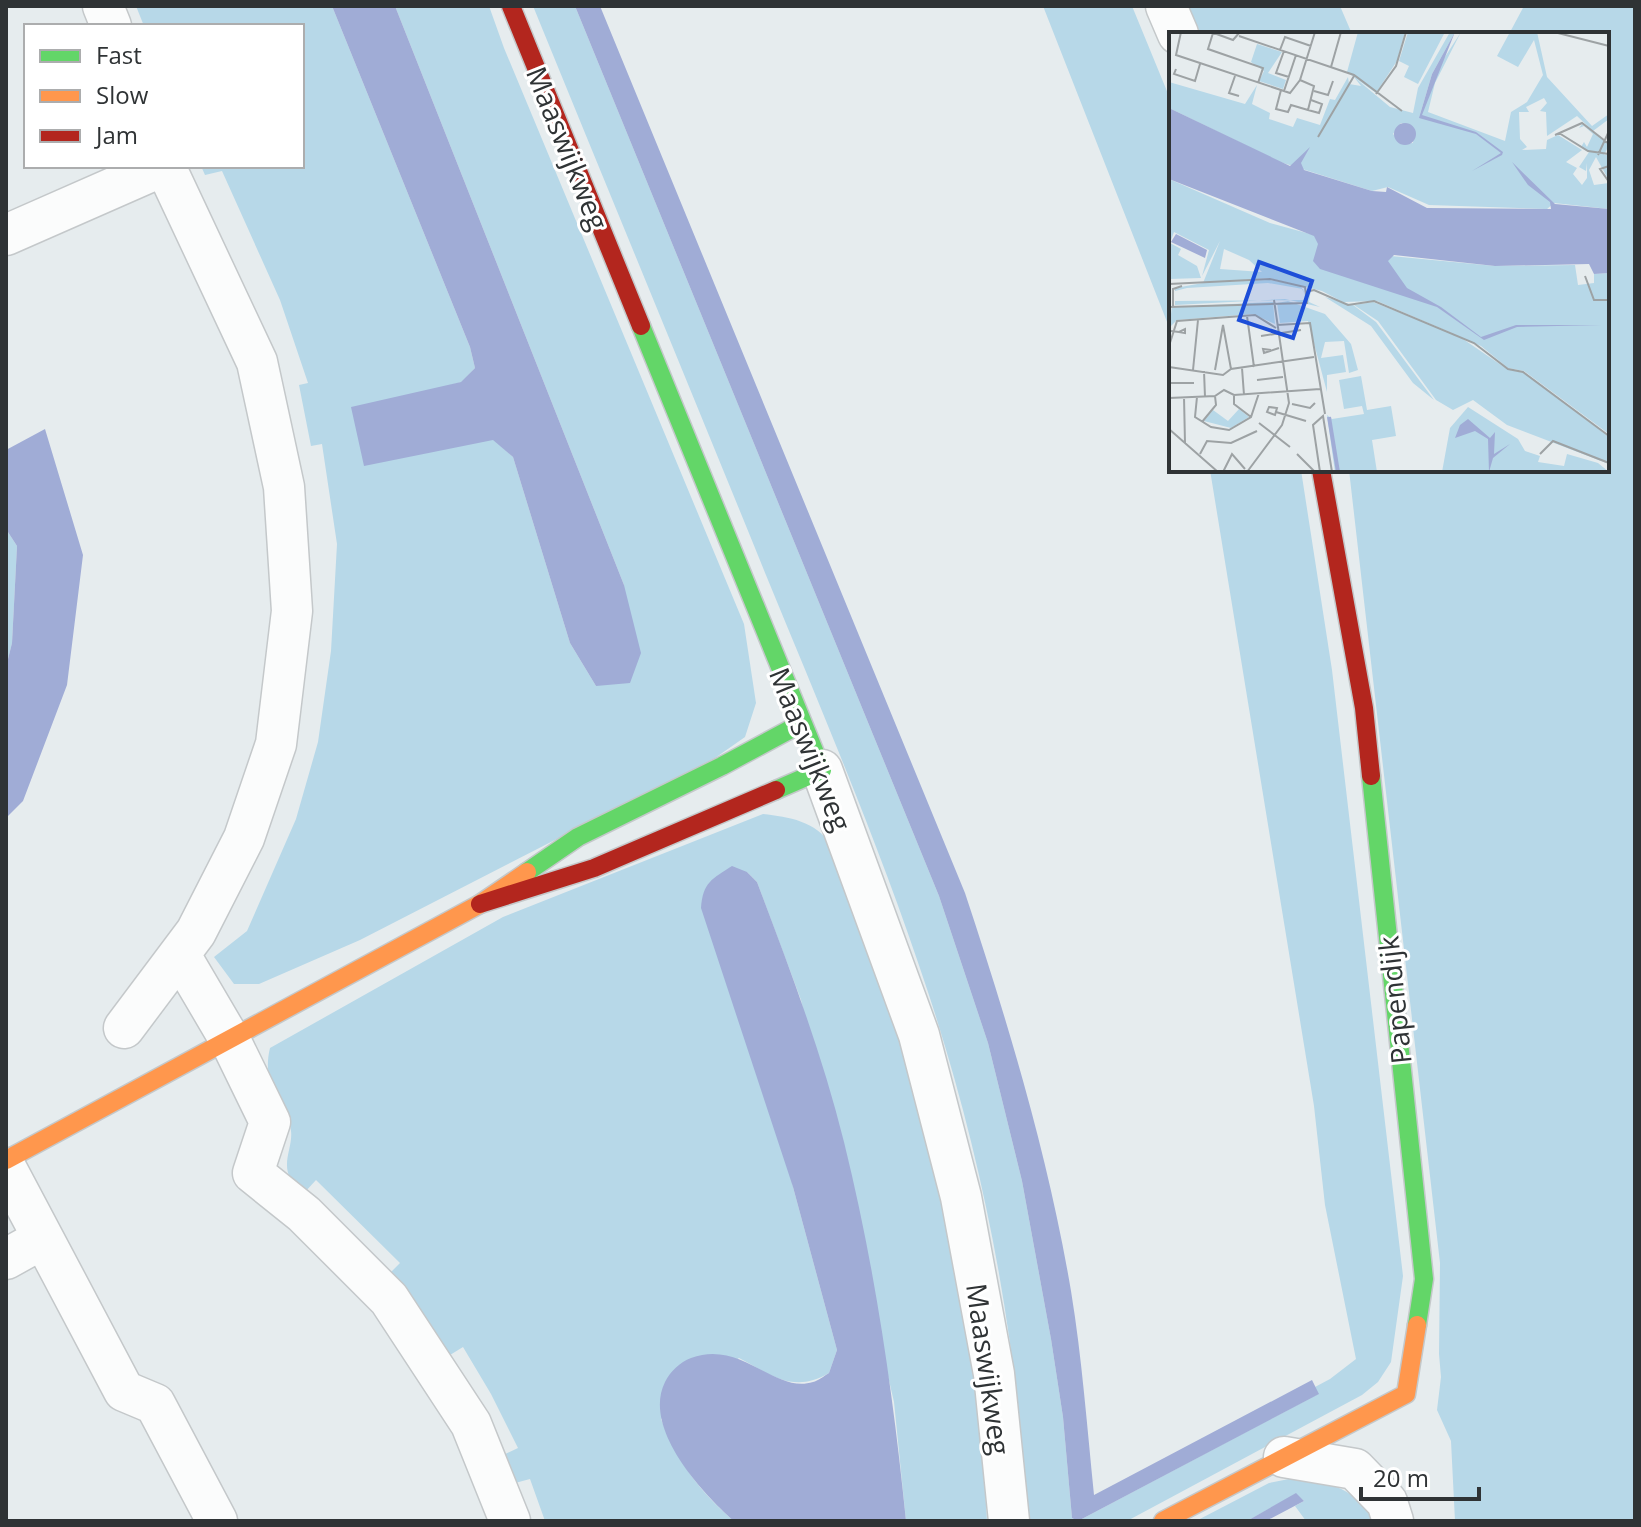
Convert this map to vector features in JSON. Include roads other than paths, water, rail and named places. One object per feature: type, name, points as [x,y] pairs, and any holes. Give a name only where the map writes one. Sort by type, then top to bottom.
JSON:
[{"type":"street","name":"Maaswijkweg","points":[[511,6],[822,770],[919,1035],[961,1197],[994,1374],[1009,1521]]},
{"type":"street","points":[[1166,6],[1177,32]]},
{"type":"street","points":[[6,235],[159,168]]},
{"type":"street","points":[[124,1028],[196,932],[244,838],[276,744],[292,611],[284,487],[257,362],[165,168]]},
{"type":"street","name":"Papendijk","points":[[1284,1457],[1406,1394],[1424,1279],[1364,708],[1321,472]]},
{"type":"street","points":[[6,1160],[480,904],[578,837],[802,723]]},
{"type":"street","points":[[480,904],[594,868],[822,770]]},
{"type":"street","points":[[180,955],[230,1040],[270,1122],[253,1173],[304,1214],[389,1299],[471,1424],[510,1521]]},
{"type":"street","points":[[6,1168],[124,1391],[155,1404],[217,1521]]},
{"type":"street","points":[[6,1259],[42,1239]]},
{"type":"street","points":[[1163,1521],[1284,1457],[1355,1469],[1387,1502],[1393,1521]]},
{"type":"water","points":[[332,6],[395,6],[624,585],[641,653],[630,683],[596,686],[570,643],[513,457],[493,440],[364,466],[351,407],[461,382],[475,368],[470,347]]},
{"type":"water","points":[[575,6],[600,6],[965,893],[1026,1090],[1062,1240],[1078,1342],[1094,1495],[1312,1380],[1319,1394],[1078,1521],[1072,1518],[1063,1417],[1022,1181],[988,1043],[939,896]]},
{"type":"water","points":[[45,429],[83,555],[67,685],[23,801],[6,818],[6,667],[12,643],[17,546],[6,529],[6,450]]},
{"type":"water","points":[[732,866],[747,872],[757,882],[804,1010],[835,1109],[874,1283],[906,1521],[734,1521],[692,1477],[668,1439],[662,1419],[660,1400],[665,1382],[676,1368],[691,1358],[709,1354],[726,1355],[799,1384],[815,1381],[829,1373],[837,1350],[793,1187],[701,908],[710,882]]},
{"type":"water","points":[[1296,1493],[1304,1501],[1266,1521],[1247,1521]]}]
